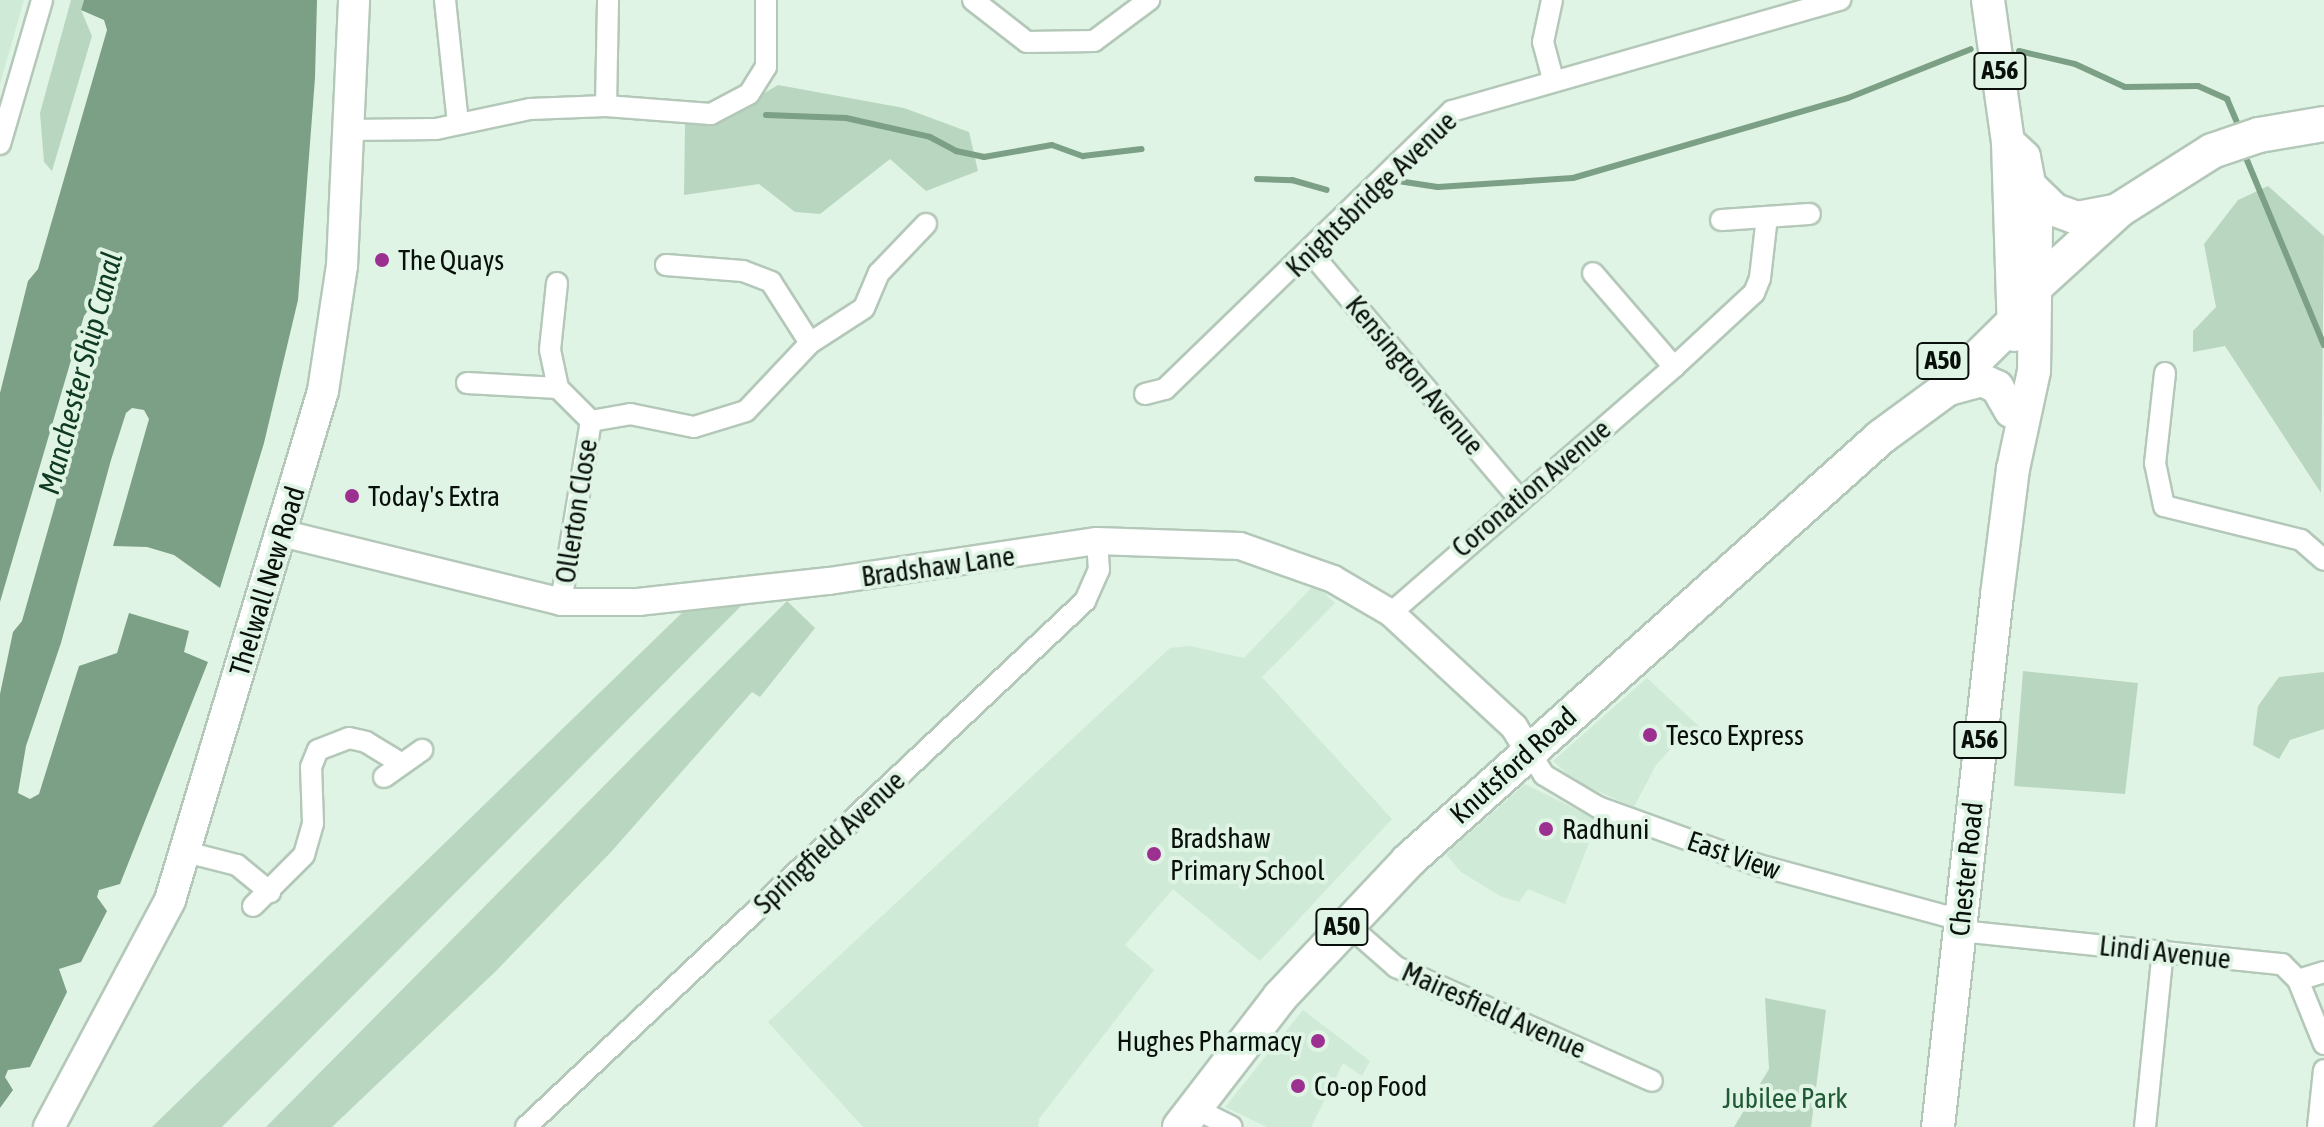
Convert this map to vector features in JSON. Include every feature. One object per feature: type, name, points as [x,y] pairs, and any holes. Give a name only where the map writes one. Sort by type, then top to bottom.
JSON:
[{"type":"highway","name":"Knutsford Road","points":[[1881,437],[1914,391],[2021,300],[2119,210],[2212,151],[2259,135],[2324,124]]},
{"type":"highway","name":"Knutsford Road","points":[[1187,1117],[1280,997],[1346,923],[1529,751],[1881,437],[1945,390],[2021,300]]},
{"type":"main road","name":"Thelwall New Road","points":[[49,1127],[150,944],[186,852],[323,391],[335,328],[349,130],[354,0]]},
{"type":"main road","name":"A56","points":[[1988,0],[2008,142],[2005,176],[2021,300]]},
{"type":"main road","name":"A56","points":[[2008,142],[2024,157],[2031,187],[2021,300]]},
{"type":"main road","name":"A56","points":[[2031,187],[2055,210],[2077,218],[2119,210]]},
{"type":"main road","name":"Chester Road","points":[[2013,469],[2011,411],[2021,300]]},
{"type":"main road","name":"Chester Road","points":[[1938,1127],[2013,469],[2034,371],[2021,300]]},
{"type":"main road","points":[[1945,390],[1982,380],[2003,393],[2011,411]]},
{"type":"street","points":[[0,144],[42,0]]},
{"type":"street","points":[[445,0],[458,123]]},
{"type":"street","points":[[606,106],[608,0]]},
{"type":"street","points":[[349,130],[407,131],[530,109],[606,106],[711,114],[732,106],[749,94],[766,67],[766,0]]},
{"type":"street","points":[[973,0],[1027,42],[1094,41],[1149,0]]},
{"type":"street","points":[[1552,0],[1543,42],[1553,79]]},
{"type":"street","name":"Knightsbridge Avenue","points":[[1145,394],[1165,389],[1311,253],[1452,111],[1818,3],[1840,0]]},
{"type":"street","points":[[1721,220],[1810,214]]},
{"type":"street","name":"Coronation Avenue","points":[[1391,613],[1519,498],[1729,320],[1758,285],[1767,217]]},
{"type":"street","name":"Ollerton Close","points":[[591,421],[630,414],[694,427],[746,411],[810,343],[864,308],[879,273],[926,224]]},
{"type":"street","name":"Kensington Avenue","points":[[1311,253],[1519,498]]},
{"type":"street","points":[[666,265],[743,271],[771,282],[810,343]]},
{"type":"street","points":[[1593,273],[1674,367]]},
{"type":"street","points":[[467,383],[558,388],[550,350],[557,283]]},
{"type":"street","points":[[2165,373],[2155,463],[2164,506],[2301,540],[2324,560]]},
{"type":"street","name":"Ollerton Close","points":[[558,388],[591,421]]},
{"type":"street","name":"Ollerton Close","points":[[561,602],[591,421]]},
{"type":"street","name":"Bradshaw Lane","points":[[281,533],[561,602],[638,602],[829,581],[1097,541],[1240,546],[1333,579],[1391,613],[1514,727],[1529,751]]},
{"type":"street","name":"Springfield Avenue","points":[[526,1127],[1085,601],[1099,570],[1097,541]]},
{"type":"street","points":[[253,906],[304,855],[311,837],[308,787],[318,750],[333,740],[349,738],[366,742],[402,764]]},
{"type":"street","points":[[384,777],[422,750]]},
{"type":"street","name":"East View","points":[[1529,751],[1544,775],[1598,807],[1758,865],[1949,917],[1959,924]]},
{"type":"street","points":[[186,852],[237,865],[270,892]]},
{"type":"street","name":"Mairesfield Avenue","points":[[1346,923],[1396,967],[1652,1081]]},
{"type":"street","name":"Lindi Avenue","points":[[1959,924],[1970,932],[2282,964],[2298,980]]},
{"type":"street","points":[[2145,1127],[2163,951]]},
{"type":"street","points":[[2324,972],[2298,980],[2324,1044]]},
{"type":"street","points":[[2321,1117],[2324,1070]]},
{"type":"street","points":[[1187,1117],[1232,1127]]},
{"type":"shaded area","points":[[0,0],[24,0],[0,84]]},
{"type":"shaded area","points":[[84,0],[317,0],[315,78],[298,300],[264,443],[220,588],[174,555],[147,547],[113,546],[149,419],[144,410],[132,408],[126,413],[111,460],[61,643],[26,746],[18,793],[30,799],[39,794],[79,666],[117,653],[129,613],[189,631],[184,652],[208,662],[120,884],[99,890],[97,897],[107,911],[81,962],[59,969],[67,992],[30,1067],[8,1070],[5,1077],[13,1090],[0,1108],[0,694],[13,632],[22,621],[123,266],[112,254],[99,263],[92,305],[84,316],[0,602],[0,393],[28,281],[38,269],[107,30],[104,20],[81,10]]},
{"type":"shaded area","name":"Bradshaw Primary School","points":[[1315,584],[1335,603],[1262,677],[1392,819],[1260,961],[1173,889],[1125,945],[1154,970],[1039,1119],[1038,1127],[863,1127],[768,1022],[1170,648],[1190,646],[1244,658]]},
{"type":"shaded area","points":[[1647,678],[1705,732],[1689,746],[1677,742],[1656,765],[1634,807],[1576,782],[1553,761]]},
{"type":"shaded area","points":[[1525,784],[1598,820],[1565,904],[1528,889],[1519,902],[1500,896],[1461,872],[1446,854]]},
{"type":"shaded area","points":[[1303,1010],[1370,1061],[1362,1076],[1343,1063],[1311,1127],[1267,1127],[1225,1107]]},
{"type":"green space","points":[[71,0],[84,0],[81,10],[92,36],[52,171],[44,162],[40,113]]},
{"type":"green space","points":[[778,85],[904,108],[969,132],[978,171],[926,191],[890,159],[820,214],[795,212],[759,184],[684,195],[685,124],[723,118]]},
{"type":"green space","points":[[2268,186],[2324,236],[2321,493],[2225,346],[2193,352],[2193,331],[2216,307],[2204,244],[2238,200]]},
{"type":"green space","points":[[787,601],[815,628],[760,697],[752,692],[611,852],[496,971],[332,1127],[266,1127]]},
{"type":"green space","points":[[744,603],[222,1127],[152,1127],[689,606]]},
{"type":"green space","points":[[2023,671],[2138,683],[2125,794],[2014,786]]},
{"type":"green space","points":[[2324,672],[2324,729],[2290,740],[2279,759],[2253,745],[2258,706],[2279,677]]},
{"type":"green space","name":"Jubilee Park","points":[[1765,998],[1826,1010],[1811,1127],[1734,1127],[1769,1069]]},
{"type":"waterway","points":[[1398,181],[1438,187],[1573,178],[1848,98],[1971,49]]},
{"type":"waterway","points":[[2019,51],[2075,64],[2125,87],[2198,86],[2227,99],[2240,130]]},
{"type":"waterway","points":[[766,115],[846,118],[930,137],[956,151],[984,157],[1052,145],[1083,156],[1142,149]]},
{"type":"waterway","points":[[2244,153],[2324,345]]},
{"type":"waterway","points":[[1257,179],[1292,180],[1327,190]]},
{"type":"place","name":"The Quays","points":[[382,260]]},
{"type":"place","name":"Today's Extra","points":[[352,496]]},
{"type":"place","name":"Tesco Express","points":[[1650,735]]},
{"type":"place","name":"Radhuni","points":[[1546,829]]},
{"type":"place","name":"Bradshaw Primary School","points":[[1154,854]]},
{"type":"place","name":"Hughes Pharmacy","points":[[1318,1041]]},
{"type":"place","name":"Co-op Food","points":[[1298,1086]]},
{"type":"water label","name":"Manchester Ship Canal","points":[[80,373]]}]
